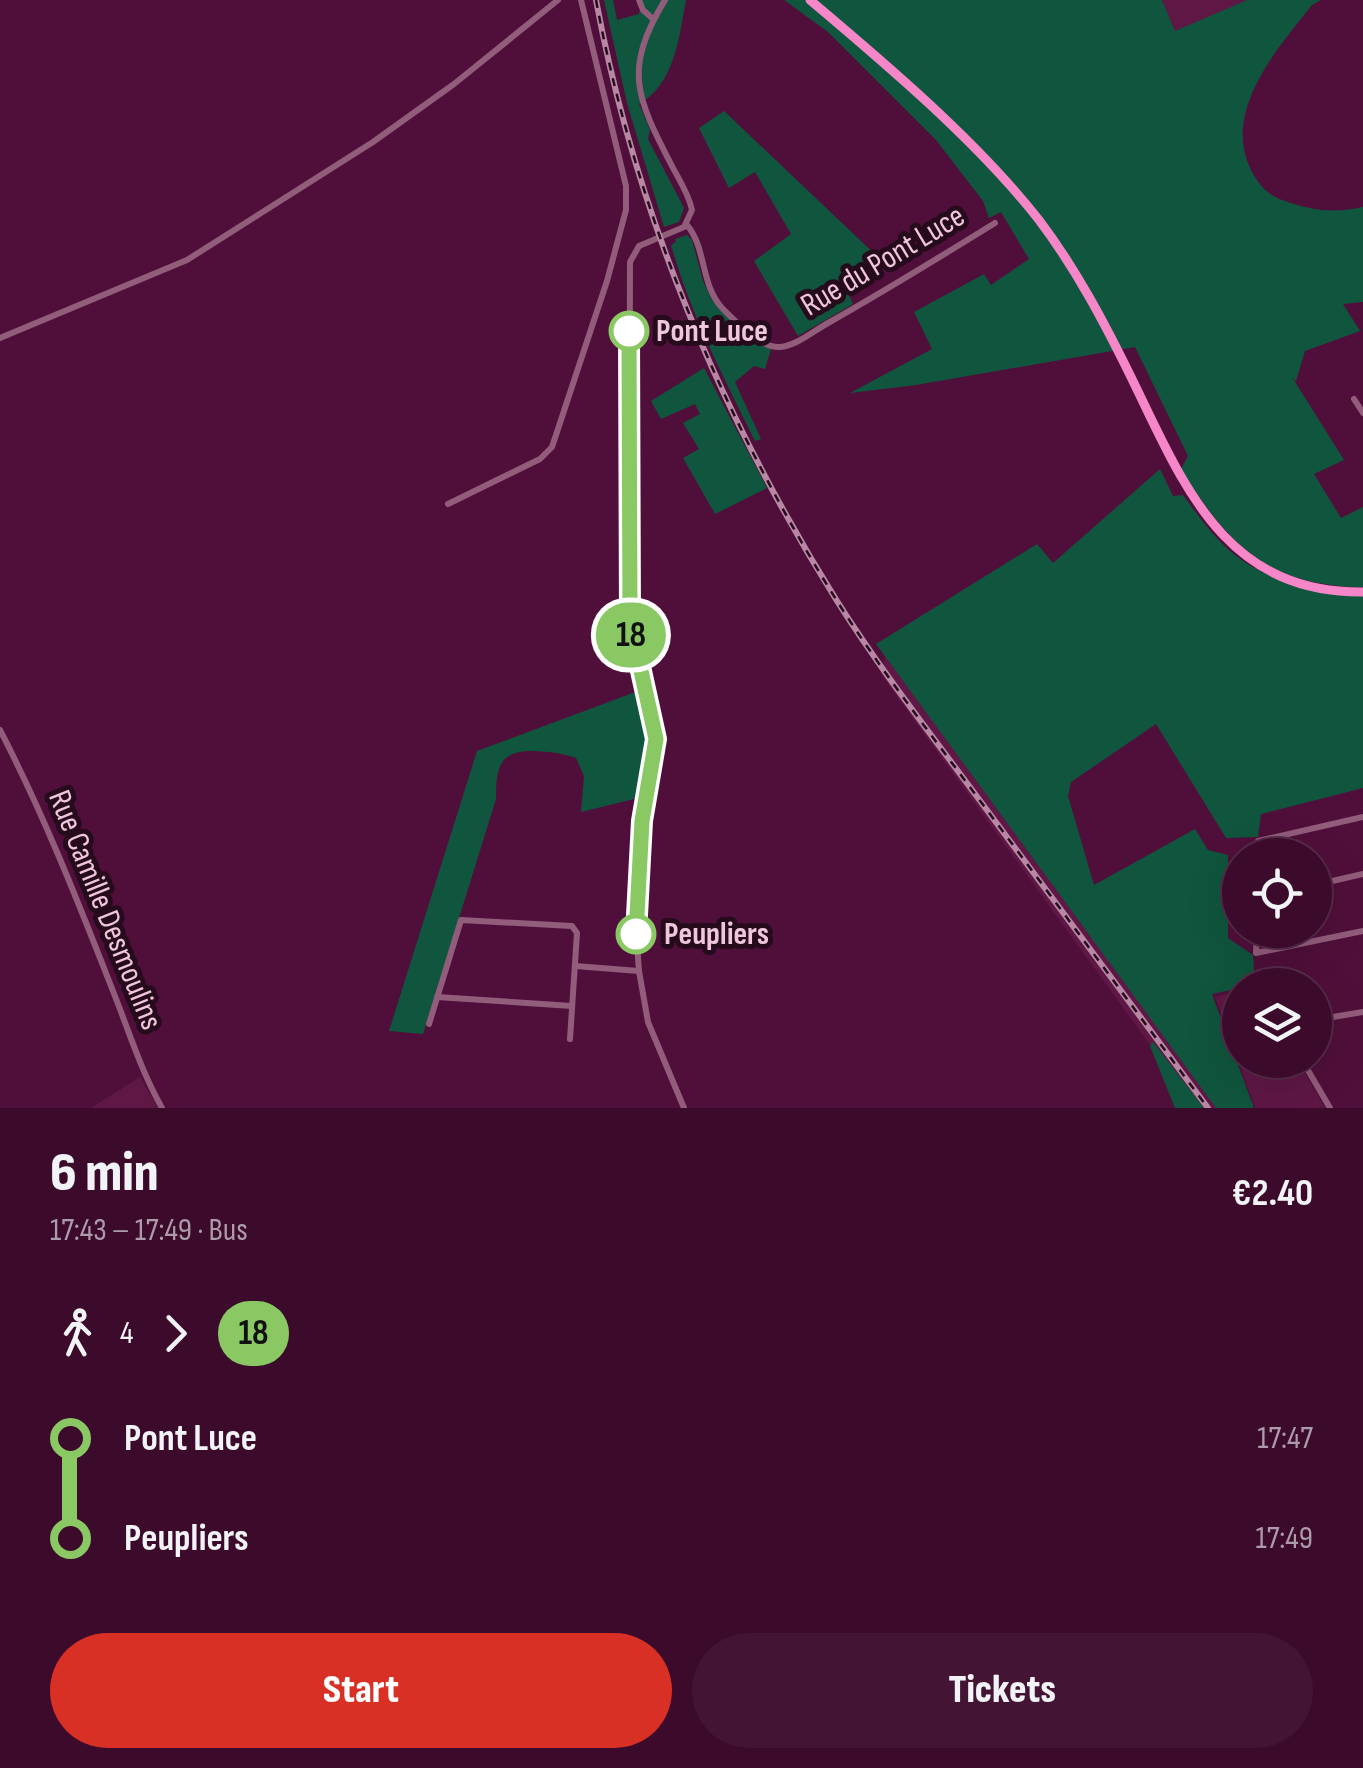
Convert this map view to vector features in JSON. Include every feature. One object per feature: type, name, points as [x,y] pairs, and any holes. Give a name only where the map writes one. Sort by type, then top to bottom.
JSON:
[{"type":"main road","points":[[810,0],[972,147],[1040,222],[1095,306],[1184,486],[1215,530],[1246,556],[1279,575],[1316,588],[1363,592]]},
{"type":"street","points":[[0,338],[191,258],[374,142],[558,0]]},
{"type":"street","points":[[448,504],[540,459],[552,447],[618,242],[627,190],[582,0]]},
{"type":"street","points":[[639,0],[653,19]]},
{"type":"street","points":[[634,251],[687,225],[691,215],[690,202],[652,128],[639,87],[639,54],[664,0]]},
{"type":"street","name":"Rue du Pont Luce","points":[[687,225],[698,244],[708,286],[720,306],[750,333],[769,345],[782,347],[995,223]]},
{"type":"street","points":[[618,242],[634,251]]},
{"type":"street","points":[[634,251],[630,271],[630,621],[656,729],[635,910],[639,971],[648,1022],[684,1108]]},
{"type":"street","points":[[1354,399],[1363,413]]},
{"type":"street","name":"Rue Camille Desmoulins","points":[[0,730],[40,808],[136,1059],[162,1108]]},
{"type":"street","points":[[1271,838],[1363,817]]},
{"type":"street","points":[[1332,881],[1363,874]]},
{"type":"street","points":[[429,1024],[463,919],[572,926],[577,933],[570,1039]]},
{"type":"street","points":[[1332,937],[1363,931]]},
{"type":"street","points":[[1256,948],[1256,953],[1280,948]]},
{"type":"street","points":[[575,966],[639,971]]},
{"type":"street","points":[[437,997],[572,1006]]},
{"type":"street","points":[[1332,1017],[1363,1012]]},
{"type":"street","points":[[1312,1078],[1330,1108]]},
{"type":"shaded area","points":[[1162,0],[1250,0],[1174,32]]},
{"type":"shaded area","points":[[886,655],[1226,1108],[1196,1108],[880,673]]},
{"type":"shaded area","points":[[1222,995],[1222,1016],[1215,997]]},
{"type":"shaded area","points":[[140,1077],[158,1108],[91,1108]]},
{"type":"shaded area","points":[[1244,1078],[1308,1078],[1325,1108],[1255,1108]]},
{"type":"green space","points":[[604,0],[613,0],[617,20],[639,14],[642,0],[686,0],[668,72],[661,85],[639,104],[650,130],[648,139],[684,208],[679,222],[664,227],[627,103]]},
{"type":"green space","points":[[784,0],[1162,0],[1175,31],[1247,0],[1321,0],[1298,22],[1258,80],[1244,124],[1244,146],[1253,174],[1275,197],[1316,209],[1363,207],[1363,302],[1343,304],[1360,331],[1305,351],[1296,381],[1292,377],[1344,460],[1314,474],[1341,518],[1363,507],[1363,587],[1301,579],[1254,556],[1234,539],[1181,469],[1188,456],[1135,347],[850,393],[932,349],[914,312],[984,274],[991,285],[1029,259],[1001,212],[989,218],[983,201],[936,140],[828,32]]},
{"type":"green space","points":[[724,111],[882,261],[843,282],[853,304],[798,336],[754,261],[791,234],[755,172],[729,188],[699,128]]},
{"type":"green space","points":[[687,235],[712,300],[771,349],[765,369],[754,366],[735,382],[761,439],[755,441],[688,295],[671,245]]},
{"type":"green space","points":[[704,368],[767,488],[715,514],[683,458],[699,449],[683,423],[700,414],[695,404],[661,419],[651,401]]},
{"type":"green space","points":[[1160,469],[1173,496],[1183,495],[1216,537],[1243,561],[1292,585],[1363,596],[1363,788],[1261,814],[1258,837],[1226,838],[1156,724],[1071,782],[1068,796],[1094,885],[1195,829],[1208,850],[1222,854],[1222,948],[1243,948],[1253,955],[1254,968],[1222,968],[1222,992],[1212,994],[1222,1021],[1222,1078],[1243,1078],[1254,1108],[1216,1108],[876,644],[1037,544],[1053,563]]},
{"type":"green space","points":[[638,691],[647,745],[638,798],[581,812],[584,776],[576,758],[523,751],[502,763],[496,799],[423,1034],[389,1031],[477,751]]},
{"type":"green space","points":[[1153,1041],[1204,1108],[1175,1108],[1150,1046]]},
{"type":"railway","points":[[596,0],[634,158],[688,312],[756,460],[795,531],[888,676],[1208,1108]]},
{"type":"bus line","name":"18","points":[[629,331],[630,621],[656,739],[642,821],[636,934]]},
{"type":"place","name":"Pont Luce","points":[[629,331]]},
{"type":"place","name":"Peupliers","points":[[636,934]]}]
